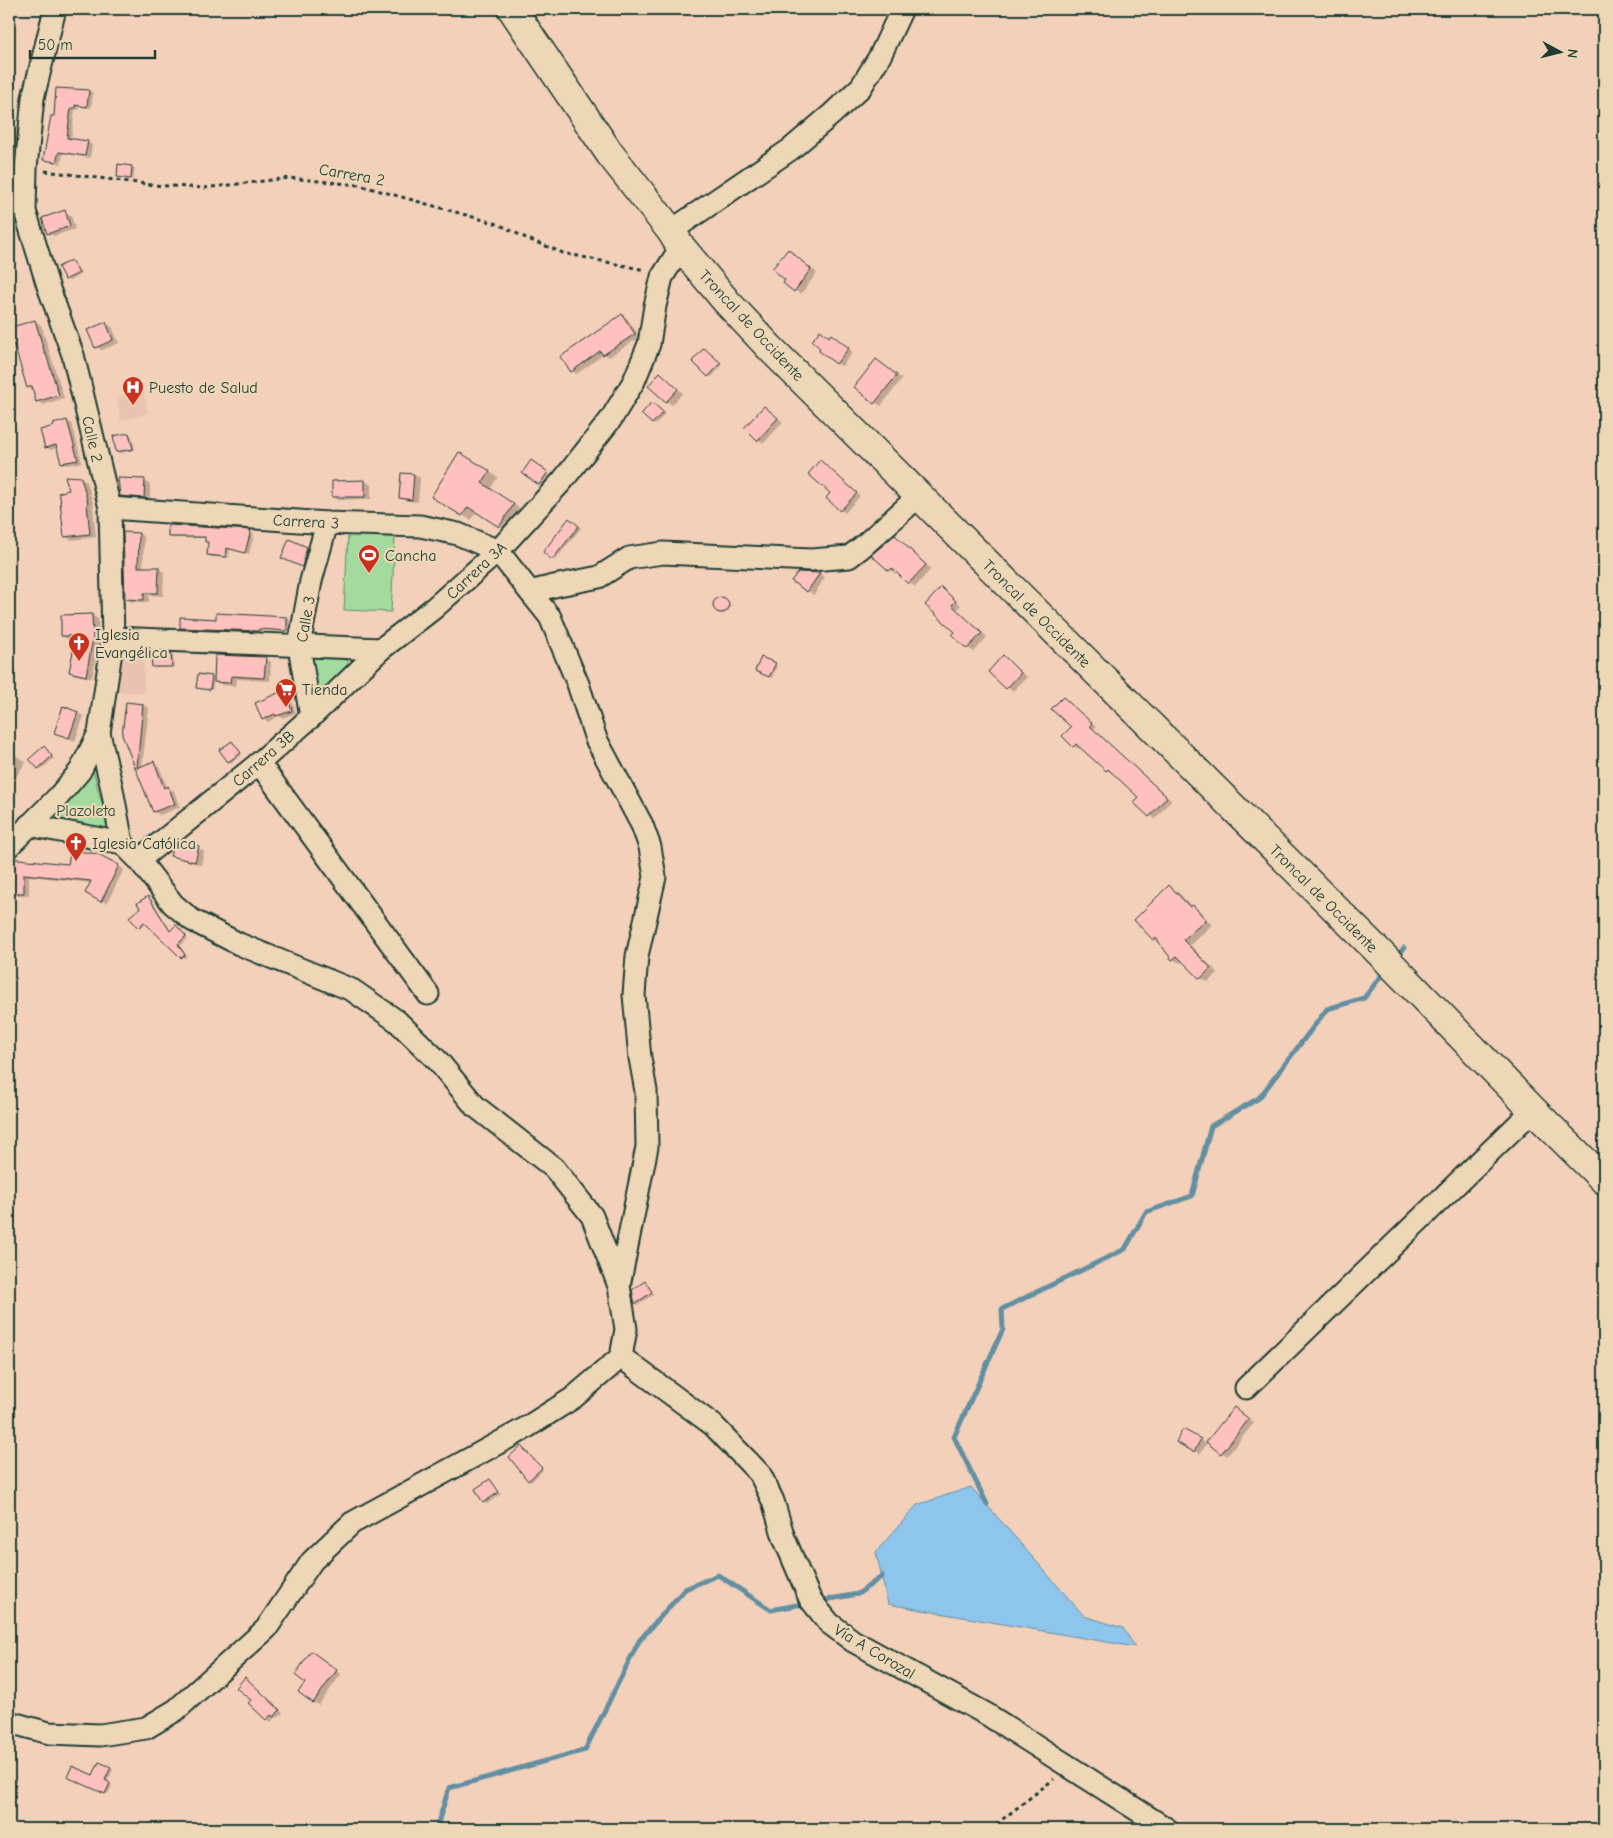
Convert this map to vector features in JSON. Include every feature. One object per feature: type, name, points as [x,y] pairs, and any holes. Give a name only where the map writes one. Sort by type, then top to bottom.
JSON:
[{"type":"highway","name":"Troncal de Occidente","points":[[512,9],[610,154],[726,301],[770,348],[1384,956],[1533,1110],[1604,1180]]},
{"type":"street","name":"Calle 2","points":[[9,846],[58,797],[80,771],[99,733],[113,638],[110,508],[73,356],[48,286],[25,212],[26,168],[33,98],[55,9]]},
{"type":"street","points":[[676,239],[791,149],[861,86],[880,56],[902,9]]},
{"type":"street","name":"Carrera 3A","points":[[381,649],[434,608],[498,551],[563,480],[611,419],[634,381],[648,344],[662,277],[676,239]]},
{"type":"street","points":[[530,592],[599,577],[629,558],[663,553],[810,560],[849,557],[919,496]]},
{"type":"street","name":"Carrera 3","points":[[110,508],[420,526],[458,534],[498,551]]},
{"type":"street","name":"Calle 3","points":[[311,717],[299,646],[311,581],[327,522]]},
{"type":"street","points":[[498,551],[550,617],[578,684],[596,739],[642,825],[650,847],[654,877],[637,956],[634,995],[640,1058],[646,1091],[647,1147],[619,1286]]},
{"type":"street","points":[[113,638],[381,649]]},
{"type":"street","name":"Carrera 3B","points":[[139,860],[259,763],[311,717],[381,649]]},
{"type":"street","points":[[99,733],[122,843]]},
{"type":"street","points":[[259,763],[428,994]]},
{"type":"street","points":[[9,1722],[49,1733],[100,1735],[146,1728],[176,1710],[266,1629],[312,1561],[352,1522],[524,1429],[573,1398],[621,1357],[626,1328],[619,1286],[592,1216],[554,1168],[475,1106],[438,1061],[397,1021],[352,990],[239,944],[192,920],[173,904],[139,860],[122,843],[29,825]]},
{"type":"street","points":[[1246,1388],[1533,1110]]},
{"type":"street","name":"Vía A Corozal","points":[[621,1357],[713,1425],[760,1474],[773,1501],[784,1538],[810,1599],[829,1623],[853,1641],[988,1716],[1167,1829]]},
{"type":"path","name":"Carrera 2","points":[[26,168],[153,185],[204,188],[289,178],[359,184],[498,224],[563,253],[643,269],[662,277]]},
{"type":"path","points":[[990,1829],[1068,1768]]},
{"type":"shaded area","name":"Puesto de Salud","points":[[143,390],[148,413],[121,421],[117,398]]},
{"type":"shaded area","points":[[118,650],[144,651],[144,693],[114,692]]},
{"type":"green space","name":"Cancha","points":[[348,535],[395,537],[391,612],[344,610]]},
{"type":"green space","points":[[344,652],[349,666],[320,694],[305,658]]},
{"type":"green space","name":"Plazoleta","points":[[92,765],[100,797],[117,837],[89,831],[56,818],[79,788]]},
{"type":"water","points":[[971,1487],[1084,1616],[1123,1628],[1135,1647],[888,1604],[876,1552],[917,1505]]},
{"type":"building","points":[[56,88],[89,90],[87,107],[75,105],[75,108],[71,108],[67,138],[88,141],[85,156],[59,152],[56,162],[43,160],[51,116],[54,116]]},
{"type":"building","points":[[118,164],[132,166],[131,179],[117,177]]},
{"type":"building","points":[[65,210],[70,226],[47,234],[42,218]]},
{"type":"building","points":[[788,249],[811,269],[794,292],[783,283],[785,280],[772,269]]},
{"type":"building","points":[[71,260],[79,273],[65,280],[58,267]]},
{"type":"building","points":[[622,314],[635,334],[603,355],[600,351],[571,372],[560,357]]},
{"type":"building","points":[[35,320],[59,395],[36,402],[32,386],[27,388],[14,344],[9,346],[9,328]]},
{"type":"building","points":[[106,322],[113,340],[95,348],[87,330]]},
{"type":"building","points":[[820,330],[829,337],[831,334],[849,348],[836,364],[818,350],[820,348],[812,341]]},
{"type":"building","points":[[704,348],[721,363],[708,377],[692,361]]},
{"type":"building","points":[[876,359],[897,375],[874,404],[854,387]]},
{"type":"building","points":[[660,372],[678,389],[666,402],[648,386]]},
{"type":"building","points":[[652,402],[663,412],[652,424],[641,414]]},
{"type":"building","points":[[764,406],[778,418],[757,441],[744,428]]},
{"type":"building","points":[[67,420],[78,460],[61,463],[56,445],[45,448],[40,430]]},
{"type":"building","points":[[129,433],[133,449],[116,452],[113,436]]},
{"type":"building","points":[[459,452],[490,471],[482,483],[514,504],[499,527],[468,507],[462,516],[431,497]]},
{"type":"building","points":[[531,460],[548,472],[539,485],[522,473]]},
{"type":"building","points":[[820,460],[857,493],[840,511],[826,498],[830,493],[808,474]]},
{"type":"building","points":[[401,473],[414,474],[412,500],[399,498]]},
{"type":"building","points":[[65,476],[81,477],[88,503],[90,534],[64,537],[61,501],[58,493],[69,490]]},
{"type":"building","points":[[118,478],[145,479],[144,498],[120,496]]},
{"type":"building","points":[[365,480],[365,497],[332,497],[332,481]]},
{"type":"building","points":[[569,518],[579,526],[552,560],[543,552]]},
{"type":"building","points":[[168,525],[251,530],[245,553],[227,548],[226,557],[207,555],[208,542],[205,542],[205,537],[168,537]]},
{"type":"building","points":[[123,532],[139,533],[138,567],[159,567],[158,593],[144,593],[144,600],[125,599]]},
{"type":"building","points":[[895,535],[926,565],[908,584],[892,568],[889,571],[871,555]]},
{"type":"building","points":[[289,539],[307,547],[302,567],[281,558]]},
{"type":"building","points":[[798,572],[820,573],[807,592],[791,581]]},
{"type":"building","points":[[941,587],[956,601],[952,605],[982,633],[967,649],[952,635],[955,632],[925,605]]},
{"type":"building","points":[[721,597],[729,605],[721,613],[713,605]]},
{"type":"building","points":[[216,613],[287,617],[287,631],[180,628],[180,617],[216,619]]},
{"type":"building","points":[[92,614],[93,638],[86,676],[69,672],[76,636],[61,636],[61,615]]},
{"type":"building","points":[[151,653],[171,653],[172,667],[152,667]]},
{"type":"building","points":[[215,655],[266,657],[264,678],[231,676],[230,683],[214,682]]},
{"type":"building","points":[[1003,655],[1021,673],[1006,689],[988,672]]},
{"type":"building","points":[[761,657],[776,663],[769,677],[755,671]]},
{"type":"building","points":[[198,674],[212,676],[210,690],[196,688]]},
{"type":"building","points":[[285,690],[292,711],[276,716],[275,714],[262,720],[255,703]]},
{"type":"building","points":[[1063,697],[1092,723],[1090,726],[1167,797],[1149,817],[1134,803],[1139,798],[1108,769],[1106,771],[1076,744],[1073,747],[1062,736],[1071,727],[1051,709]]},
{"type":"building","points":[[126,702],[143,704],[137,768],[154,761],[164,788],[168,786],[175,804],[153,812],[122,735]]},
{"type":"building","points":[[63,706],[78,712],[69,738],[54,733]]},
{"type":"building","points":[[232,741],[241,753],[228,762],[219,750]]},
{"type":"building","points":[[44,746],[52,756],[38,769],[29,759]]},
{"type":"building","points":[[181,842],[199,846],[195,862],[170,856],[172,849]]},
{"type":"building","points":[[71,850],[98,854],[119,865],[101,902],[85,893],[91,881],[24,874],[24,893],[9,893],[9,858],[68,864]]},
{"type":"building","points":[[1169,885],[1190,907],[1193,905],[1206,920],[1183,940],[1211,968],[1200,979],[1177,956],[1172,960],[1156,938],[1153,940],[1134,920]]},
{"type":"building","points":[[148,896],[170,931],[176,925],[186,936],[178,944],[185,955],[181,958],[144,922],[138,928],[129,917],[140,908],[137,903]]},
{"type":"building","points":[[645,1281],[652,1292],[635,1304],[632,1290]]},
{"type":"building","points":[[1234,1407],[1249,1419],[1221,1454],[1206,1442]]},
{"type":"building","points":[[1183,1429],[1201,1439],[1194,1452],[1176,1442]]},
{"type":"building","points":[[521,1446],[542,1468],[528,1481],[509,1457]]},
{"type":"building","points":[[490,1479],[499,1492],[483,1503],[475,1489]]},
{"type":"building","points":[[311,1651],[337,1670],[313,1703],[298,1692],[305,1683],[295,1675]]},
{"type":"building","points":[[245,1677],[280,1710],[274,1717],[271,1715],[266,1720],[248,1703],[251,1700],[236,1688]]},
{"type":"building","points":[[99,1762],[111,1767],[105,1780],[110,1783],[105,1794],[67,1777],[72,1766],[93,1775]]},
{"type":"waterway","points":[[1395,959],[1404,948]]},
{"type":"waterway","points":[[987,1504],[954,1437],[1003,1329],[1002,1309],[1125,1249],[1146,1212],[1192,1196],[1211,1126],[1259,1098],[1327,1009],[1364,998],[1385,971]]},
{"type":"waterway","points":[[436,1829],[449,1788],[585,1750],[639,1641],[685,1589],[718,1575],[771,1610],[808,1603]]},
{"type":"waterway","points":[[819,1601],[858,1594],[882,1576]]},
{"type":"place","name":"Puesto de Salud","points":[[133,406]]},
{"type":"place","name":"Cancha","points":[[369,574]]},
{"type":"place","name":"Iglesia Evangélica","points":[[79,662]]},
{"type":"place","name":"Tienda","points":[[286,708]]},
{"type":"place","name":"Iglesia Católica","points":[[76,862]]}]
